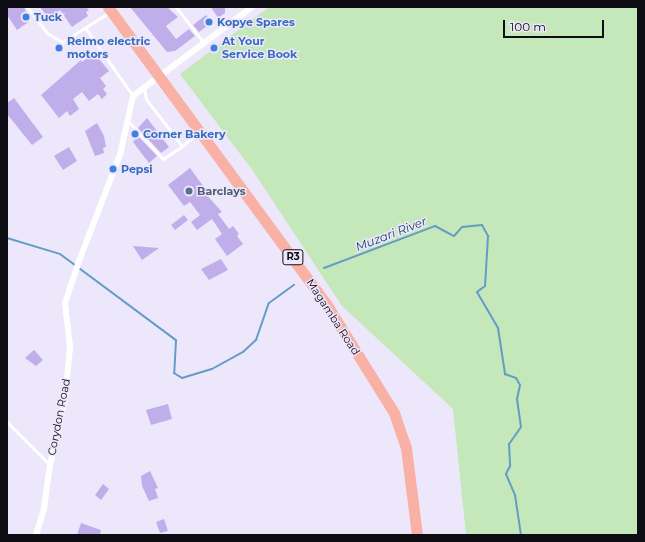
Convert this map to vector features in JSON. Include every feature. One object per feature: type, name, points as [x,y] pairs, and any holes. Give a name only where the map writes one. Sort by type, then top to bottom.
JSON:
[{"type":"highway","name":"Magamba Road","points":[[110,9],[325,302],[394,413],[406,448],[417,535]]},
{"type":"street","points":[[239,7],[243,13]]},
{"type":"street","points":[[133,96],[158,75],[252,7]]},
{"type":"street","name":"Corydon Road","points":[[36,535],[44,508],[50,465],[65,399],[70,347],[65,303],[79,261],[120,156],[126,120],[133,96]]},
{"type":"lane","points":[[28,7],[47,33],[62,42],[86,29],[110,9]]},
{"type":"lane","points":[[176,7],[203,42]]},
{"type":"lane","points":[[86,29],[133,96]]},
{"type":"lane","points":[[144,87],[146,99],[182,146]]},
{"type":"lane","points":[[126,120],[163,159],[200,131]]},
{"type":"lane","points":[[7,422],[50,465]]},
{"type":"green space","points":[[269,7],[638,7],[638,535],[466,535],[453,409],[342,306],[253,171],[180,74]]},
{"type":"building","points":[[7,7],[24,7],[30,21],[17,30],[7,15]]},
{"type":"building","points":[[40,7],[86,7],[89,10],[86,12],[88,16],[72,27],[60,10],[49,19]]},
{"type":"building","points":[[130,7],[167,7],[178,17],[166,26],[176,39],[189,29],[195,36],[175,51],[167,52]]},
{"type":"building","points":[[211,7],[225,7],[225,13],[218,18]]},
{"type":"building","points":[[206,15],[212,22],[199,32],[193,25]]},
{"type":"building","points":[[94,53],[109,71],[100,78],[106,86],[103,89],[107,94],[102,99],[98,94],[89,101],[82,92],[73,99],[79,109],[70,116],[67,111],[59,118],[41,95],[81,60],[82,62]]},
{"type":"building","points":[[14,98],[43,137],[32,145],[7,114],[7,103]]},
{"type":"building","points":[[147,118],[169,147],[161,153],[138,128]]},
{"type":"building","points":[[97,123],[104,136],[106,147],[103,148],[104,153],[95,156],[85,131]]},
{"type":"building","points":[[133,131],[157,156],[149,163],[133,142],[135,140],[130,134]]},
{"type":"building","points":[[69,147],[77,161],[63,170],[54,156]]},
{"type":"building","points":[[190,168],[206,190],[204,192],[222,212],[218,214],[229,229],[233,226],[239,234],[237,236],[243,244],[227,256],[215,239],[222,234],[212,219],[197,230],[191,222],[200,215],[190,202],[184,206],[168,185]]},
{"type":"building","points":[[184,215],[188,220],[175,230],[171,225]]},
{"type":"building","points":[[133,246],[159,248],[142,260]]},
{"type":"building","points":[[221,259],[228,270],[209,280],[201,269]]},
{"type":"building","points":[[34,350],[43,360],[36,366],[25,358]]},
{"type":"building","points":[[168,404],[172,419],[151,425],[146,410]]},
{"type":"building","points":[[150,471],[158,488],[155,489],[158,498],[149,501],[142,486],[141,476]]},
{"type":"building","points":[[103,484],[109,489],[101,500],[95,495]]},
{"type":"building","points":[[164,519],[168,531],[160,533],[156,522]]},
{"type":"building","points":[[81,523],[101,530],[100,535],[77,535]]},
{"type":"waterway","name":"Muzari River","points":[[324,268],[435,226],[454,236],[462,227],[482,225],[488,236],[485,286],[477,292],[498,328],[505,374],[516,378],[520,385],[517,399],[521,427],[509,444],[510,466],[506,474],[515,495],[521,535]]},
{"type":"waterway","name":"Muzari River","points":[[7,238],[60,254],[176,340],[174,373],[182,378],[212,369],[243,352],[256,340],[269,303],[294,285]]},
{"type":"place","name":"Tuck","points":[[26,17]]},
{"type":"place","name":"Kopye Spares","points":[[209,22]]},
{"type":"place","name":"Relmo electric motors","points":[[59,48]]},
{"type":"place","name":"At Your Service Book","points":[[214,48]]},
{"type":"place","name":"Corner Bakery","points":[[135,134]]},
{"type":"place","name":"Pepsi","points":[[113,169]]},
{"type":"place","name":"Barclays","points":[[189,191]]}]
